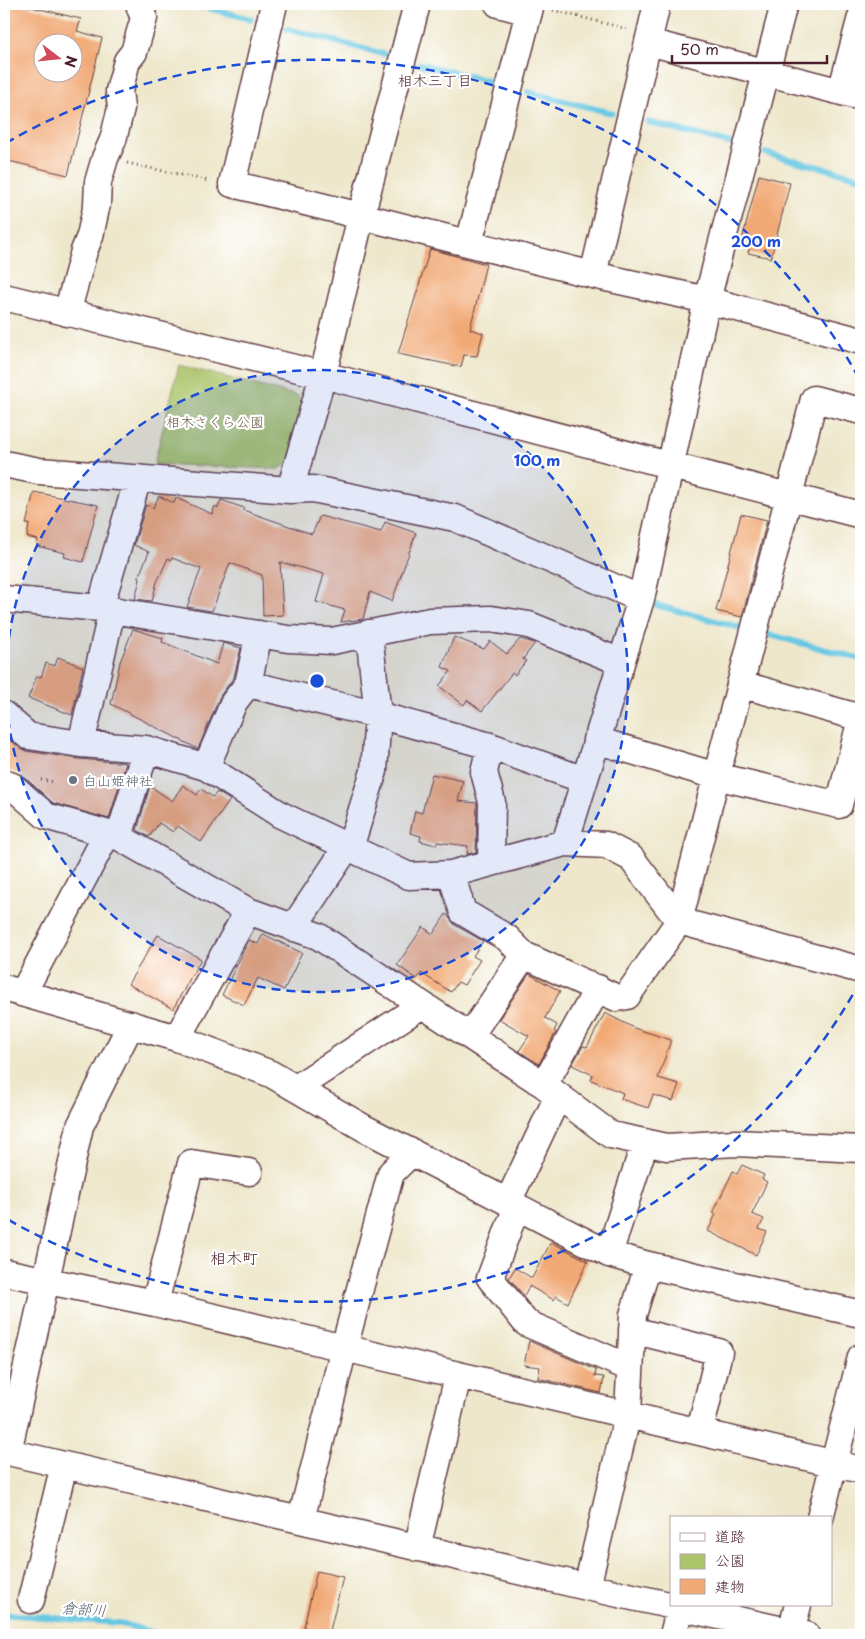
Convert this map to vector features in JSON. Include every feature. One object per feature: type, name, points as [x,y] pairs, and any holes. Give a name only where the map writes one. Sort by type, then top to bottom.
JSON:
[{"type":"street","points":[[67,313],[90,236],[97,204],[98,182],[113,140],[121,108],[119,92],[126,61],[134,52],[144,18],[140,8],[141,4]]},
{"type":"street","points":[[274,4],[232,184],[593,275],[707,300],[861,341]]},
{"type":"street","points":[[290,490],[323,375],[361,216],[417,4]]},
{"type":"street","points":[[469,243],[530,7],[498,4]]},
{"type":"street","points":[[593,275],[657,4]]},
{"type":"street","points":[[565,843],[640,599],[707,300],[784,4]]},
{"type":"street","points":[[649,39],[766,73],[851,95],[861,18]]},
{"type":"street","points":[[4,296],[323,375],[861,515]]},
{"type":"street","points":[[450,874],[463,912],[507,938],[524,955],[617,998],[627,996],[678,921],[814,399],[861,411]]},
{"type":"street","points":[[4,464],[39,471],[290,490],[313,489],[455,518],[640,599]]},
{"type":"street","points":[[81,744],[106,609],[138,478]]},
{"type":"street","points":[[4,599],[106,609],[288,638],[332,641],[430,620],[491,619],[529,625],[621,662]]},
{"type":"street","points":[[293,928],[348,847],[374,771],[378,715],[369,633]]},
{"type":"street","points":[[206,767],[234,702],[248,684],[260,634]]},
{"type":"street","points":[[248,684],[378,715],[490,746],[584,780]]},
{"type":"street","points":[[596,740],[716,776],[850,808],[861,718],[740,684]]},
{"type":"street","points":[[4,715],[28,736],[81,744],[146,749],[206,767],[281,815],[409,876],[450,874],[565,843],[606,845],[631,858],[678,921],[861,970]]},
{"type":"street","points":[[490,746],[484,772],[492,802],[492,863]]},
{"type":"street","points":[[146,749],[113,835],[13,991],[177,1038],[271,1074],[412,1152],[609,1254],[648,1265],[861,1314]]},
{"type":"street","points":[[4,783],[12,786],[46,816],[113,835],[248,911],[318,936],[551,1091],[610,1136],[667,1146],[736,1143],[861,1149]]},
{"type":"street","points":[[177,1038],[248,911]]},
{"type":"street","points":[[470,1036],[524,955]]},
{"type":"street","points":[[598,988],[551,1091],[512,1204],[490,1278],[526,1323],[630,1368]]},
{"type":"street","points":[[296,1088],[422,1005]]},
{"type":"street","points":[[131,1024],[80,1126],[6,1452],[670,1605]]},
{"type":"street","points":[[609,1254],[645,1142]]},
{"type":"street","points":[[301,1520],[344,1348],[391,1173],[412,1152]]},
{"type":"street","points":[[155,1303],[191,1163],[248,1172]]},
{"type":"street","points":[[587,1587],[628,1413],[633,1315],[648,1265]]},
{"type":"street","points":[[4,1272],[155,1303],[458,1376],[513,1386],[628,1413],[861,1470]]},
{"type":"street","points":[[632,1330],[719,1352],[700,1431]]},
{"type":"street","points":[[821,1516],[861,1357]]},
{"type":"street","points":[[417,1548],[458,1376]]},
{"type":"street","points":[[31,1600],[64,1466]]},
{"type":"street","points":[[675,1606],[799,1633],[798,1606]]},
{"type":"street","points":[[673,1635],[680,1607]]},
{"type":"path","points":[[530,7],[649,39]]},
{"type":"path","points":[[105,158],[216,183],[232,184]]},
{"type":"green space","name":"相木さくら公園","points":[[179,365],[298,396],[305,406],[290,463],[278,469],[154,464]]},
{"type":"building","points":[[4,4],[19,4],[81,19],[77,31],[81,32],[32,32],[32,82],[82,82],[82,32],[102,38],[68,175],[4,160]]},
{"type":"building","points":[[759,175],[790,183],[771,258],[748,253],[750,246],[741,244]]},
{"type":"building","points":[[430,249],[486,264],[470,329],[483,333],[477,356],[464,355],[461,367],[398,354]]},
{"type":"building","points":[[34,492],[98,505],[83,562],[64,557],[65,553],[37,546],[38,540],[27,537],[29,524],[26,524]]},
{"type":"building","points":[[159,496],[174,503],[176,498],[212,514],[215,506],[218,508],[221,500],[244,508],[243,510],[312,534],[320,516],[381,532],[385,522],[416,533],[392,601],[370,592],[363,619],[341,622],[345,610],[316,602],[324,574],[280,562],[283,615],[263,616],[262,575],[230,563],[212,611],[187,607],[201,569],[172,558],[171,560],[168,558],[157,582],[152,601],[135,599],[140,579],[138,578],[149,552],[134,545],[146,505],[153,508]]},
{"type":"building","points":[[741,514],[767,520],[742,617],[716,611]]},
{"type":"building","points":[[133,629],[163,638],[162,642],[217,664],[223,643],[241,648],[234,677],[220,696],[198,749],[111,704],[120,662]]},
{"type":"building","points":[[454,637],[484,649],[490,641],[507,654],[520,639],[535,643],[523,659],[526,661],[515,675],[512,673],[482,711],[467,700],[464,705],[439,686],[451,671],[442,667]]},
{"type":"building","points":[[58,657],[83,667],[72,715],[28,698],[37,676],[41,677],[46,663],[55,666]]},
{"type":"building","name":"白山姫神社","points":[[4,735],[26,751],[79,759],[126,763],[109,819],[53,803],[22,775],[4,768]]},
{"type":"building","points":[[432,774],[463,781],[458,801],[477,803],[476,852],[467,854],[468,846],[437,842],[436,845],[420,841],[421,836],[410,833],[415,811],[422,813]]},
{"type":"building","points":[[183,785],[197,795],[201,789],[213,797],[217,792],[230,800],[201,842],[178,826],[173,832],[159,823],[149,837],[137,830],[150,786],[172,801]]},
{"type":"building","points":[[446,914],[455,925],[483,941],[473,956],[480,960],[464,985],[458,982],[451,992],[421,973],[417,979],[397,965],[423,927],[433,934]]},
{"type":"building","points":[[263,934],[302,953],[284,990],[258,978],[244,1005],[222,995],[249,940],[258,944]]},
{"type":"building","points":[[158,935],[201,959],[173,1009],[128,984]]},
{"type":"building","points":[[529,974],[560,991],[545,1018],[557,1025],[554,1031],[556,1032],[539,1064],[519,1051],[529,1036],[499,1019]]},
{"type":"building","points":[[605,1013],[634,1028],[671,1040],[658,1078],[679,1084],[673,1101],[653,1095],[648,1108],[621,1099],[623,1093],[591,1080],[593,1075],[572,1065],[583,1046],[587,1047]]},
{"type":"building","points":[[742,1165],[764,1175],[762,1179],[767,1182],[752,1214],[764,1219],[759,1229],[767,1232],[756,1255],[708,1231],[716,1214],[713,1213],[733,1171],[737,1174]]},
{"type":"building","points":[[551,1242],[588,1261],[568,1303],[556,1296],[554,1300],[529,1286],[524,1296],[509,1278],[515,1268],[532,1278]]},
{"type":"building","points":[[529,1341],[596,1370],[595,1376],[604,1377],[601,1393],[538,1378],[540,1367],[524,1365]]},
{"type":"building","points":[[317,1571],[343,1577],[329,1635],[302,1635]]},
{"type":"waterway","points":[[192,4],[251,19]]},
{"type":"waterway","points":[[287,29],[384,54]]},
{"type":"waterway","points":[[420,64],[492,82]]},
{"type":"waterway","points":[[528,92],[612,113]]},
{"type":"waterway","points":[[648,122],[729,143]]},
{"type":"waterway","points":[[765,153],[861,178]]},
{"type":"waterway","points":[[656,605],[749,630]]},
{"type":"waterway","points":[[759,632],[861,659]]},
{"type":"waterway","name":"倉部川","points":[[4,1614],[119,1623],[161,1635]]},
{"type":"place","name":"白山姫神社","points":[[73,780]]},
{"type":"district","name":"相木三丁目","points":[[435,79]]},
{"type":"district","name":"相木町","points":[[234,1257]]}]
